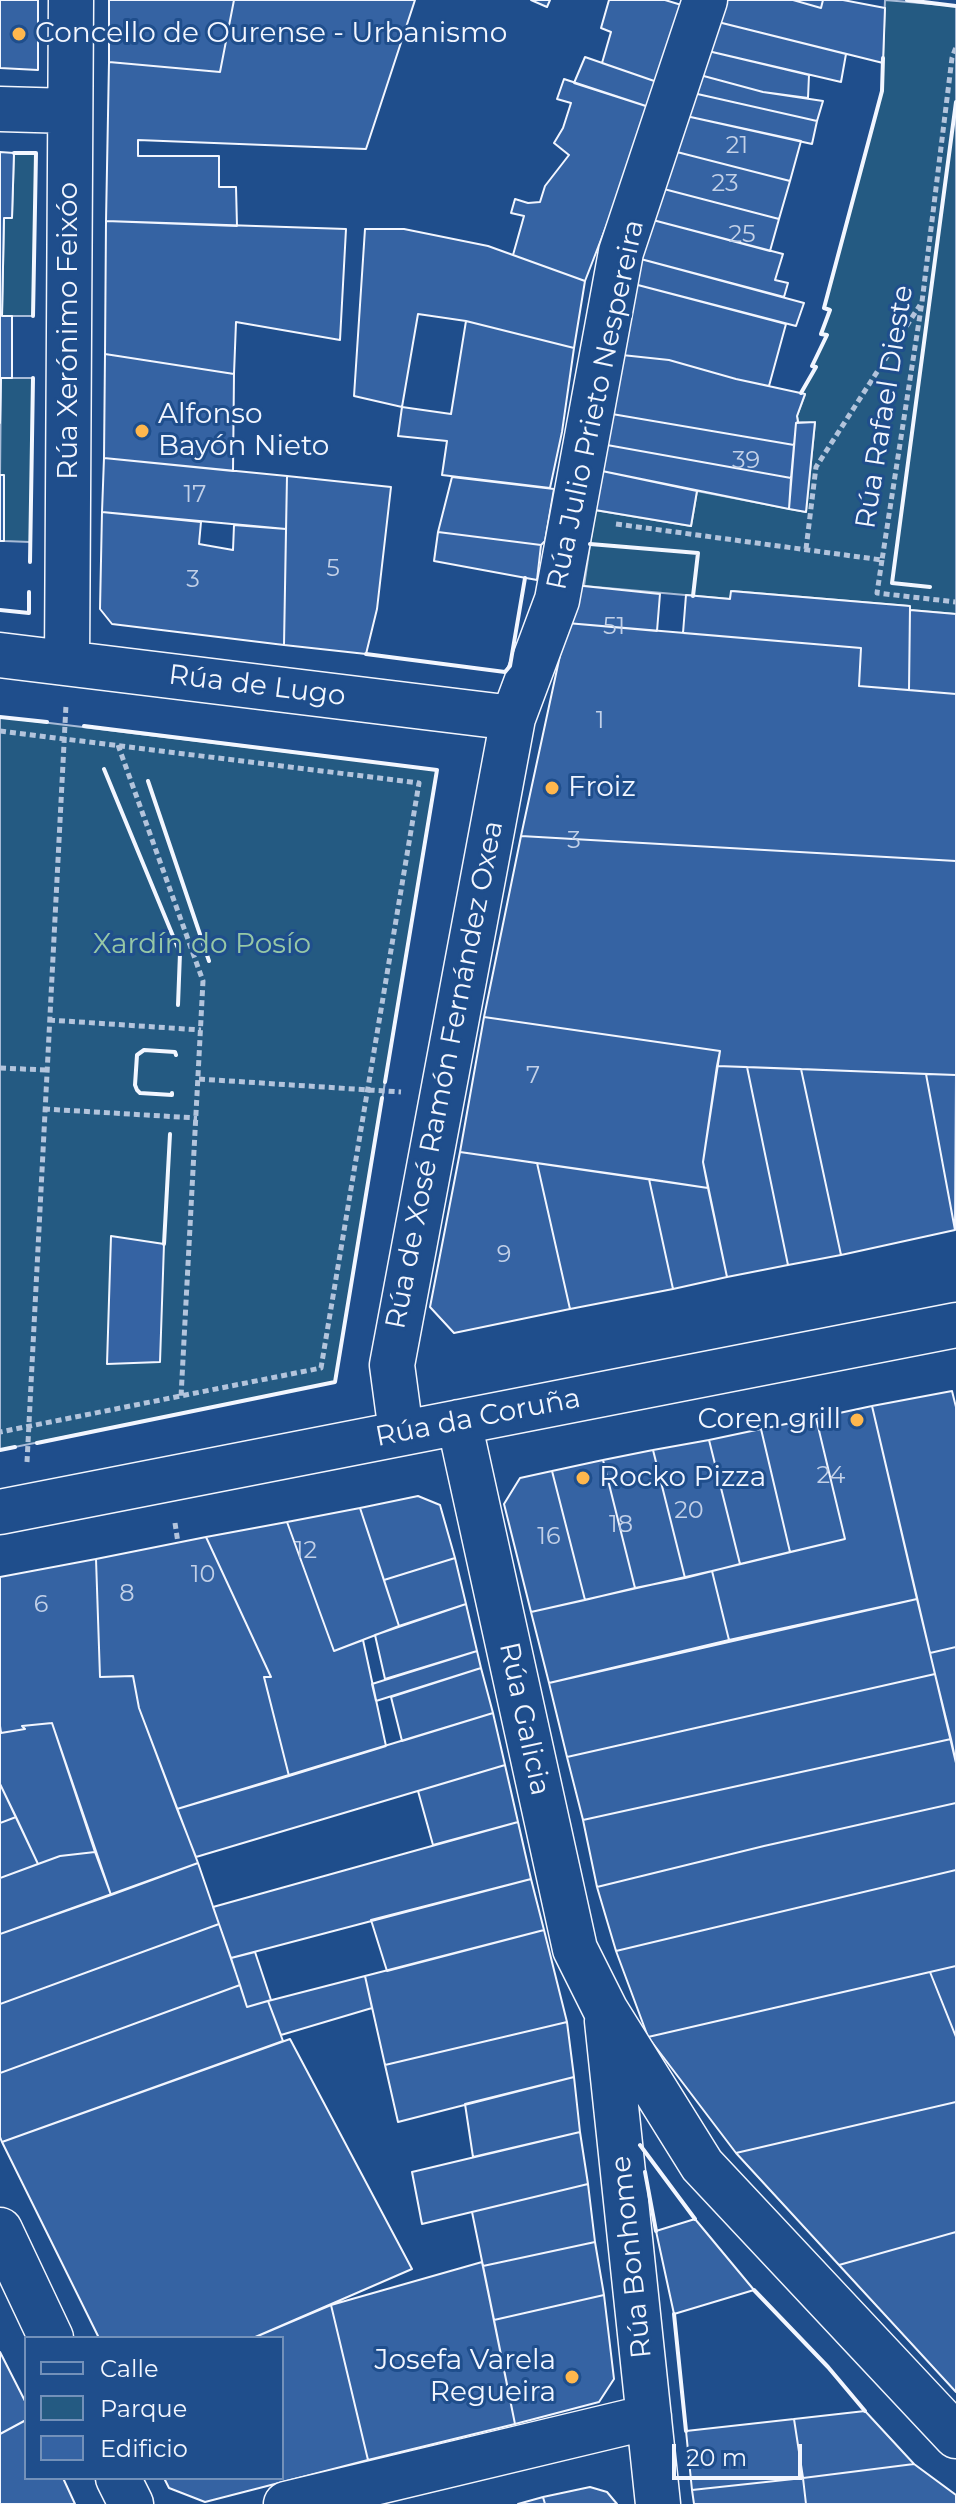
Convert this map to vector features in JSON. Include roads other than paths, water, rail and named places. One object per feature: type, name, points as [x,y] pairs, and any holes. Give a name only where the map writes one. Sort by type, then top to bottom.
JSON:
[{"type":"street","name":"Rúa Xerónimo Feixóo","points":[[67,663],[71,0]]},
{"type":"street","name":"Rúa Julio Prieto Nespereira","points":[[513,718],[557,600],[621,252],[705,0]]},
{"type":"street","points":[[0,109],[70,111]]},
{"type":"street","name":"Rúa de Lugo","points":[[0,655],[513,718]]},
{"type":"street","name":"Rúa de Xosé Ramón Fernández Oxea","points":[[401,1432],[392,1365],[513,718]]},
{"type":"street","name":"Rúa da Coruña","points":[[0,1512],[956,1325]]},
{"type":"street","name":"Rúa Galicia","points":[[459,1422],[575,1949],[606,2011],[702,2165],[956,2436]]},
{"type":"street","name":"Rúa Bonhome","points":[[606,2011],[658,2504]]},
{"type":"street","points":[[0,2230],[50,2336]]},
{"type":"street","points":[[286,2504],[649,2417]]},
{"type":"street","points":[[119,2480],[131,2504]]},
{"type":"place","name":"Concello de Ourense - Urbanismo","points":[[19,34]]},
{"type":"place","name":"Alfonso Bayón Nieto","points":[[142,431]]},
{"type":"place","name":"Froiz","points":[[552,788]]},
{"type":"place","name":"Coren grill","points":[[857,1420]]},
{"type":"place","name":"Rocko Pizza","points":[[583,1478]]},
{"type":"place","name":"Josefa Varela Regueira","points":[[572,2377]]},
{"type":"park label","name":"Xardín do Posío","points":[[202,945]]}]
